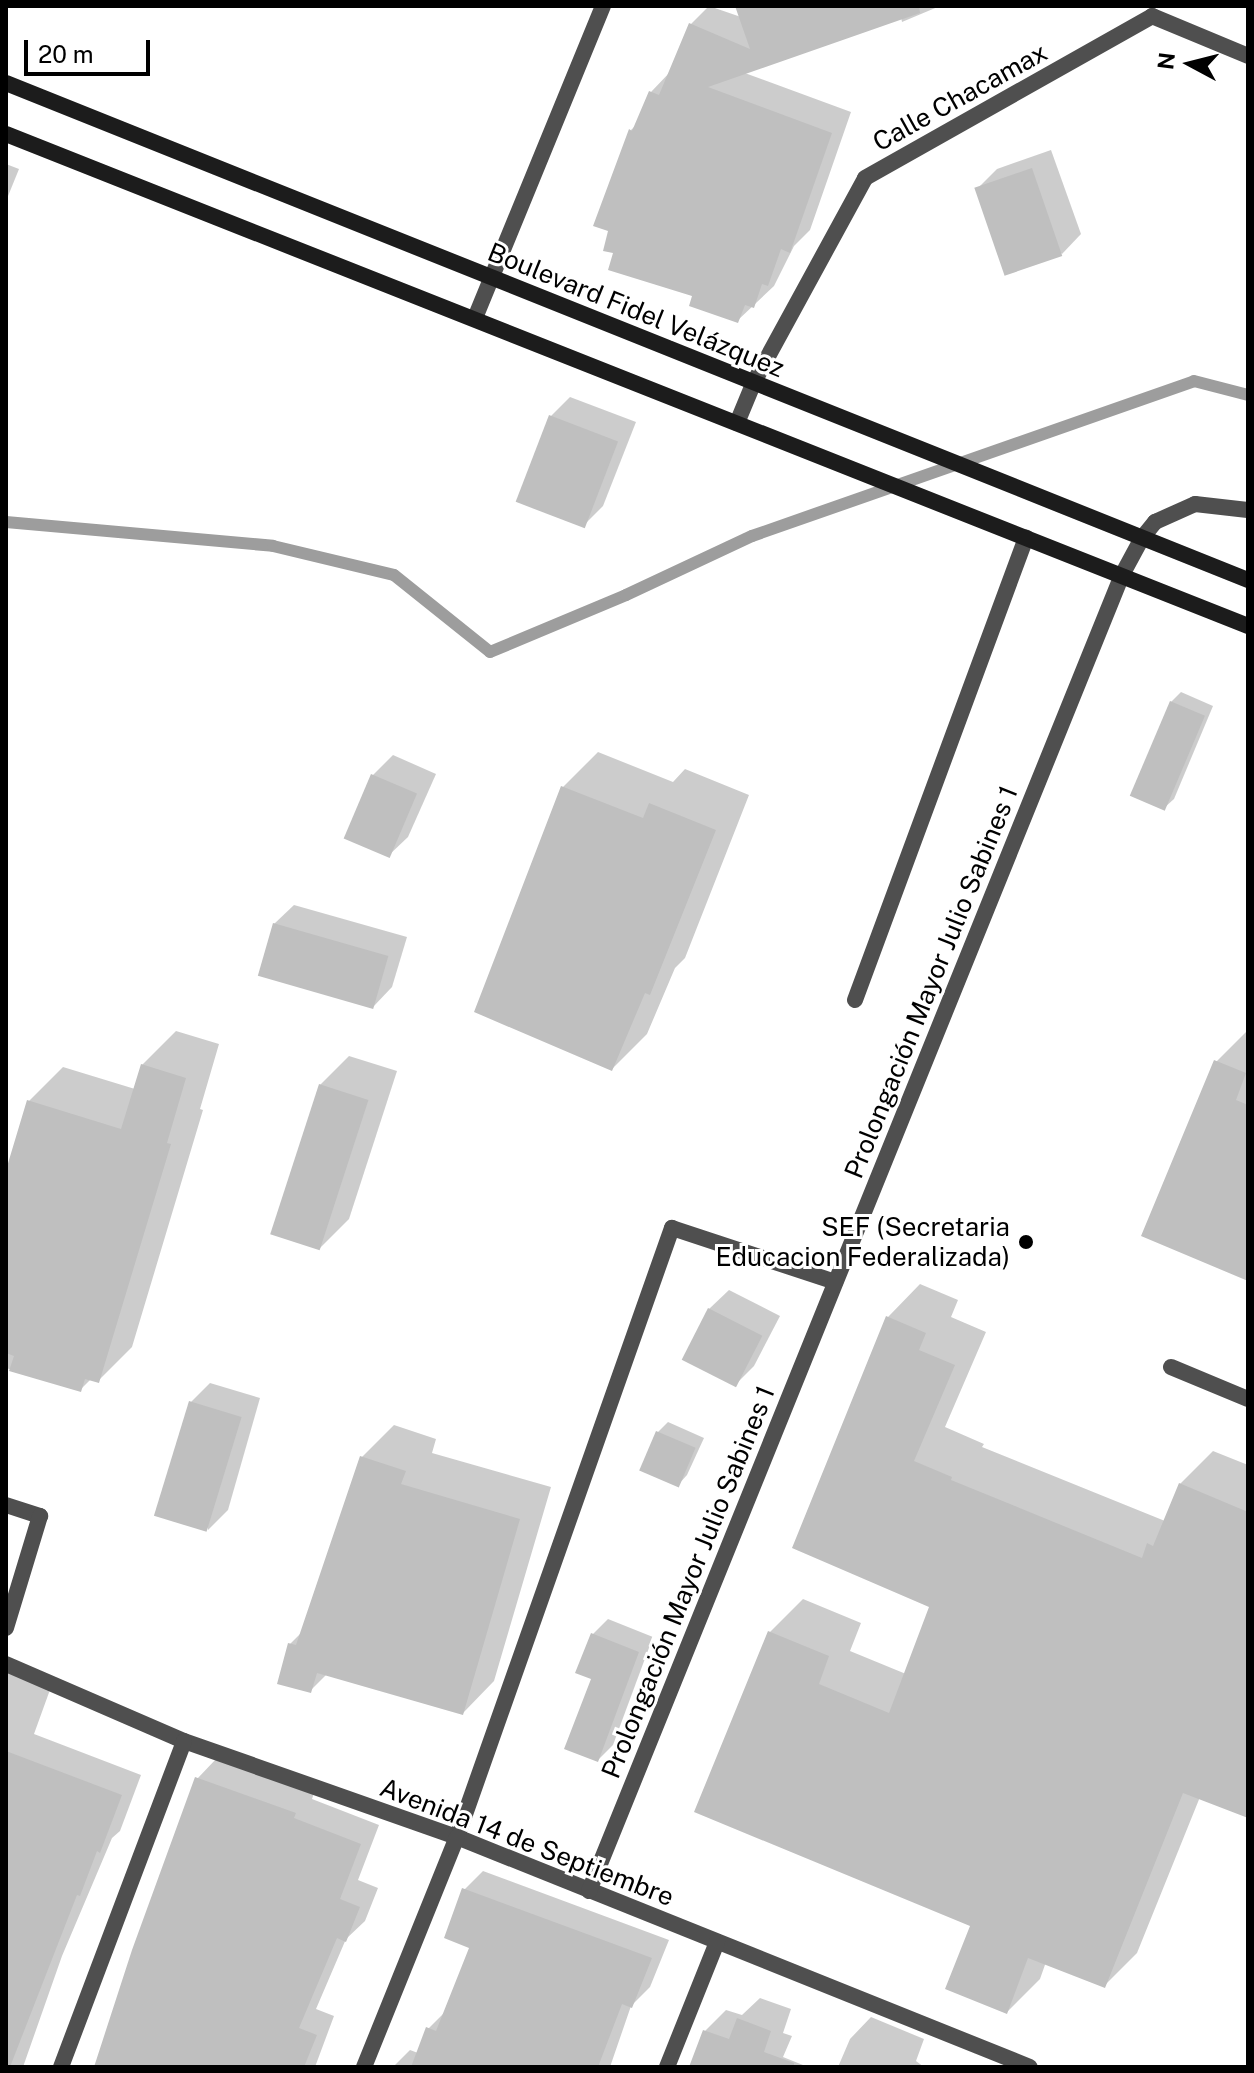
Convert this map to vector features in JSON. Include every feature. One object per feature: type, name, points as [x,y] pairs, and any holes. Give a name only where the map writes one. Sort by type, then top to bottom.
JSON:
[{"type":"main road","name":"Boulevard Fidel Velázquez","points":[[6,83],[1248,580]]},
{"type":"main road","points":[[6,134],[1248,626]]},
{"type":"street","points":[[475,318],[603,6]]},
{"type":"street","points":[[1154,11],[1248,56]]},
{"type":"street","name":"Calle Chacamax","points":[[737,423],[754,382],[865,178],[1154,11]]},
{"type":"street","points":[[1142,538],[1155,522],[1195,504],[1248,510]]},
{"type":"street","points":[[855,1000],[1026,538]]},
{"type":"street","name":"Prolongación Mayor Julio Sabines 1","points":[[589,1891],[1122,575],[1142,538]]},
{"type":"street","points":[[364,2067],[457,1837],[672,1228],[835,1282]]},
{"type":"street","points":[[1171,1367],[1248,1399]]},
{"type":"street","points":[[6,1505],[40,1516],[6,1628]]},
{"type":"street","name":"Avenida 14 de Septiembre","points":[[6,1664],[184,1741],[457,1837],[1030,2067]]},
{"type":"street","points":[[61,2067],[184,1741]]},
{"type":"street","points":[[667,2067],[717,1942]]},
{"type":"street","points":[[980,2067],[987,2050]]},
{"type":"building","points":[[735,6],[919,6],[920,13],[708,87],[832,133],[790,253],[781,249],[768,286],[762,284],[754,308],[745,305],[738,323],[689,306],[692,296],[608,270],[613,253],[603,251],[608,231],[593,226],[629,129],[632,131],[649,91],[659,95],[689,23],[750,49]]},
{"type":"building","points":[[1032,168],[1062,256],[1005,276],[974,188]]},
{"type":"building","points":[[549,415],[618,442],[585,528],[516,502]]},
{"type":"building","points":[[1170,701],[1205,716],[1165,811],[1130,796]]},
{"type":"building","points":[[371,774],[417,794],[390,858],[344,838]]},
{"type":"building","points":[[561,786],[643,818],[649,803],[716,830],[650,995],[645,993],[612,1071],[474,1012]]},
{"type":"building","points":[[273,923],[388,956],[373,1009],[258,976]]},
{"type":"building","points":[[1214,1060],[1246,1073],[1236,1100],[1248,1105],[1248,1281],[1141,1236]]},
{"type":"building","points":[[141,1064],[186,1078],[167,1143],[171,1144],[99,1383],[85,1379],[81,1392],[9,1371],[14,1356],[6,1353],[6,1170],[27,1100],[121,1129]]},
{"type":"building","points":[[319,1084],[368,1100],[320,1250],[270,1234]]},
{"type":"building","points":[[708,1308],[762,1336],[736,1387],[682,1360]]},
{"type":"building","points":[[886,1316],[926,1333],[919,1350],[955,1365],[914,1461],[952,1477],[951,1480],[1142,1558],[1147,1543],[1153,1546],[1179,1483],[1248,1512],[1248,1818],[1183,1793],[1105,1988],[1028,1958],[1007,2014],[945,1989],[970,1926],[694,1812],[768,1631],[829,1656],[819,1684],[889,1713],[929,1607],[792,1548]]},
{"type":"building","points":[[189,1401],[242,1417],[207,1532],[154,1516]]},
{"type":"building","points":[[656,1431],[696,1448],[679,1487],[639,1471]]},
{"type":"building","points":[[360,1456],[406,1471],[401,1484],[520,1519],[463,1715],[317,1673],[311,1693],[277,1684],[288,1643],[296,1645]]},
{"type":"building","points":[[591,1633],[639,1652],[598,1762],[564,1749],[591,1679],[575,1673]]},
{"type":"building","points":[[6,1751],[122,1795],[100,1853],[97,1851],[80,1896],[77,1895],[10,2067],[6,2066]]},
{"type":"building","points":[[195,1777],[296,1813],[294,1818],[361,1844],[340,1899],[360,1907],[346,1942],[337,1938],[299,2028],[317,2035],[304,2067],[94,2067],[132,1950]]},
{"type":"building","points":[[462,1888],[652,1958],[632,2008],[622,2004],[598,2067],[411,2067],[426,2027],[436,2031],[469,1948],[444,1938]]},
{"type":"building","points":[[737,2018],[771,2031],[764,2052],[794,2063],[794,2067],[689,2067],[703,2030],[729,2039]]},
{"type":"waterway","points":[[6,522],[273,546],[394,575],[490,652],[626,595],[752,536],[1194,381],[1248,395]]},
{"type":"place","name":"SEF (Secretaria Educacion Federalizada)","points":[[1026,1242]]}]
